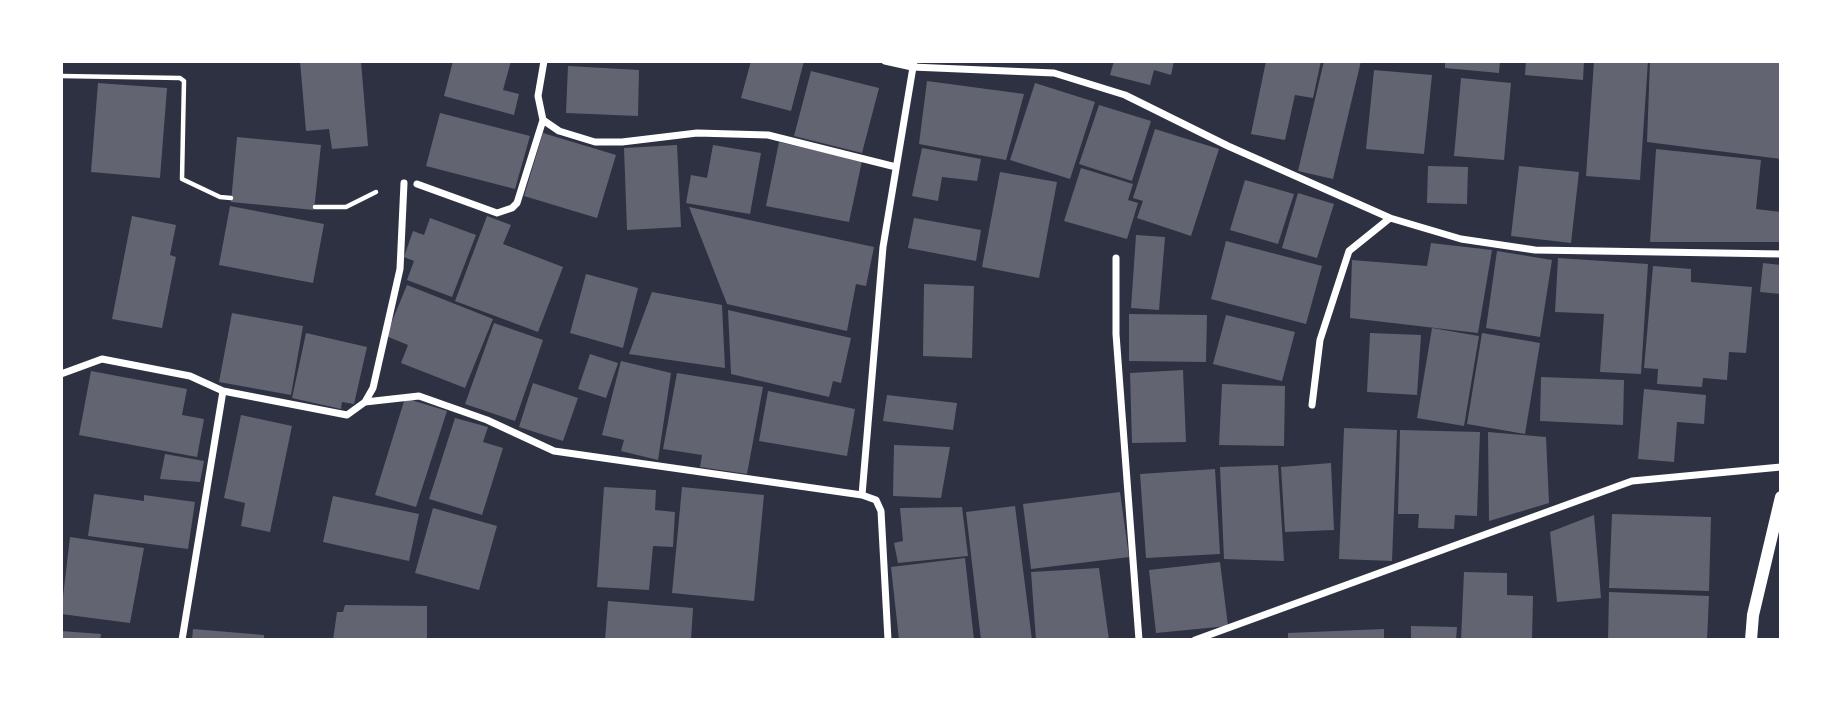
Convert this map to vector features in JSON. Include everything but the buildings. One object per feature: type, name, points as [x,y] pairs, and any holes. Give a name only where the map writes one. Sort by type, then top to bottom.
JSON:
[{"type":"street","points":[[417,184],[498,213],[512,208],[517,203],[543,120],[538,96],[544,61]]},
{"type":"street","points":[[885,61],[1054,74],[1125,95],[1228,146],[1390,218],[1461,239],[1535,250],[1781,254]]},
{"type":"street","points":[[862,495],[883,247],[914,64]]},
{"type":"street","points":[[543,120],[559,131],[595,142],[622,142],[697,133],[768,135],[896,167]]},
{"type":"street","points":[[61,374],[102,359],[190,376],[223,391],[347,415],[365,402],[373,388],[400,269],[404,183]]},
{"type":"street","points":[[1312,405],[1320,340],[1349,251],[1390,218]]},
{"type":"street","points":[[1116,258],[1116,334],[1139,640]]},
{"type":"street","points":[[182,640],[223,391]]},
{"type":"street","points":[[365,402],[419,396],[498,424],[554,451],[862,495],[876,500],[881,511],[888,640]]},
{"type":"street","points":[[1195,640],[1632,481],[1781,467]]},
{"type":"street","points":[[1751,640],[1753,615],[1781,497]]},
{"type":"path","points":[[61,76],[180,78],[184,81],[182,179],[220,197],[231,198]]},
{"type":"path","points":[[315,207],[346,207],[395,183],[404,183]]}]
